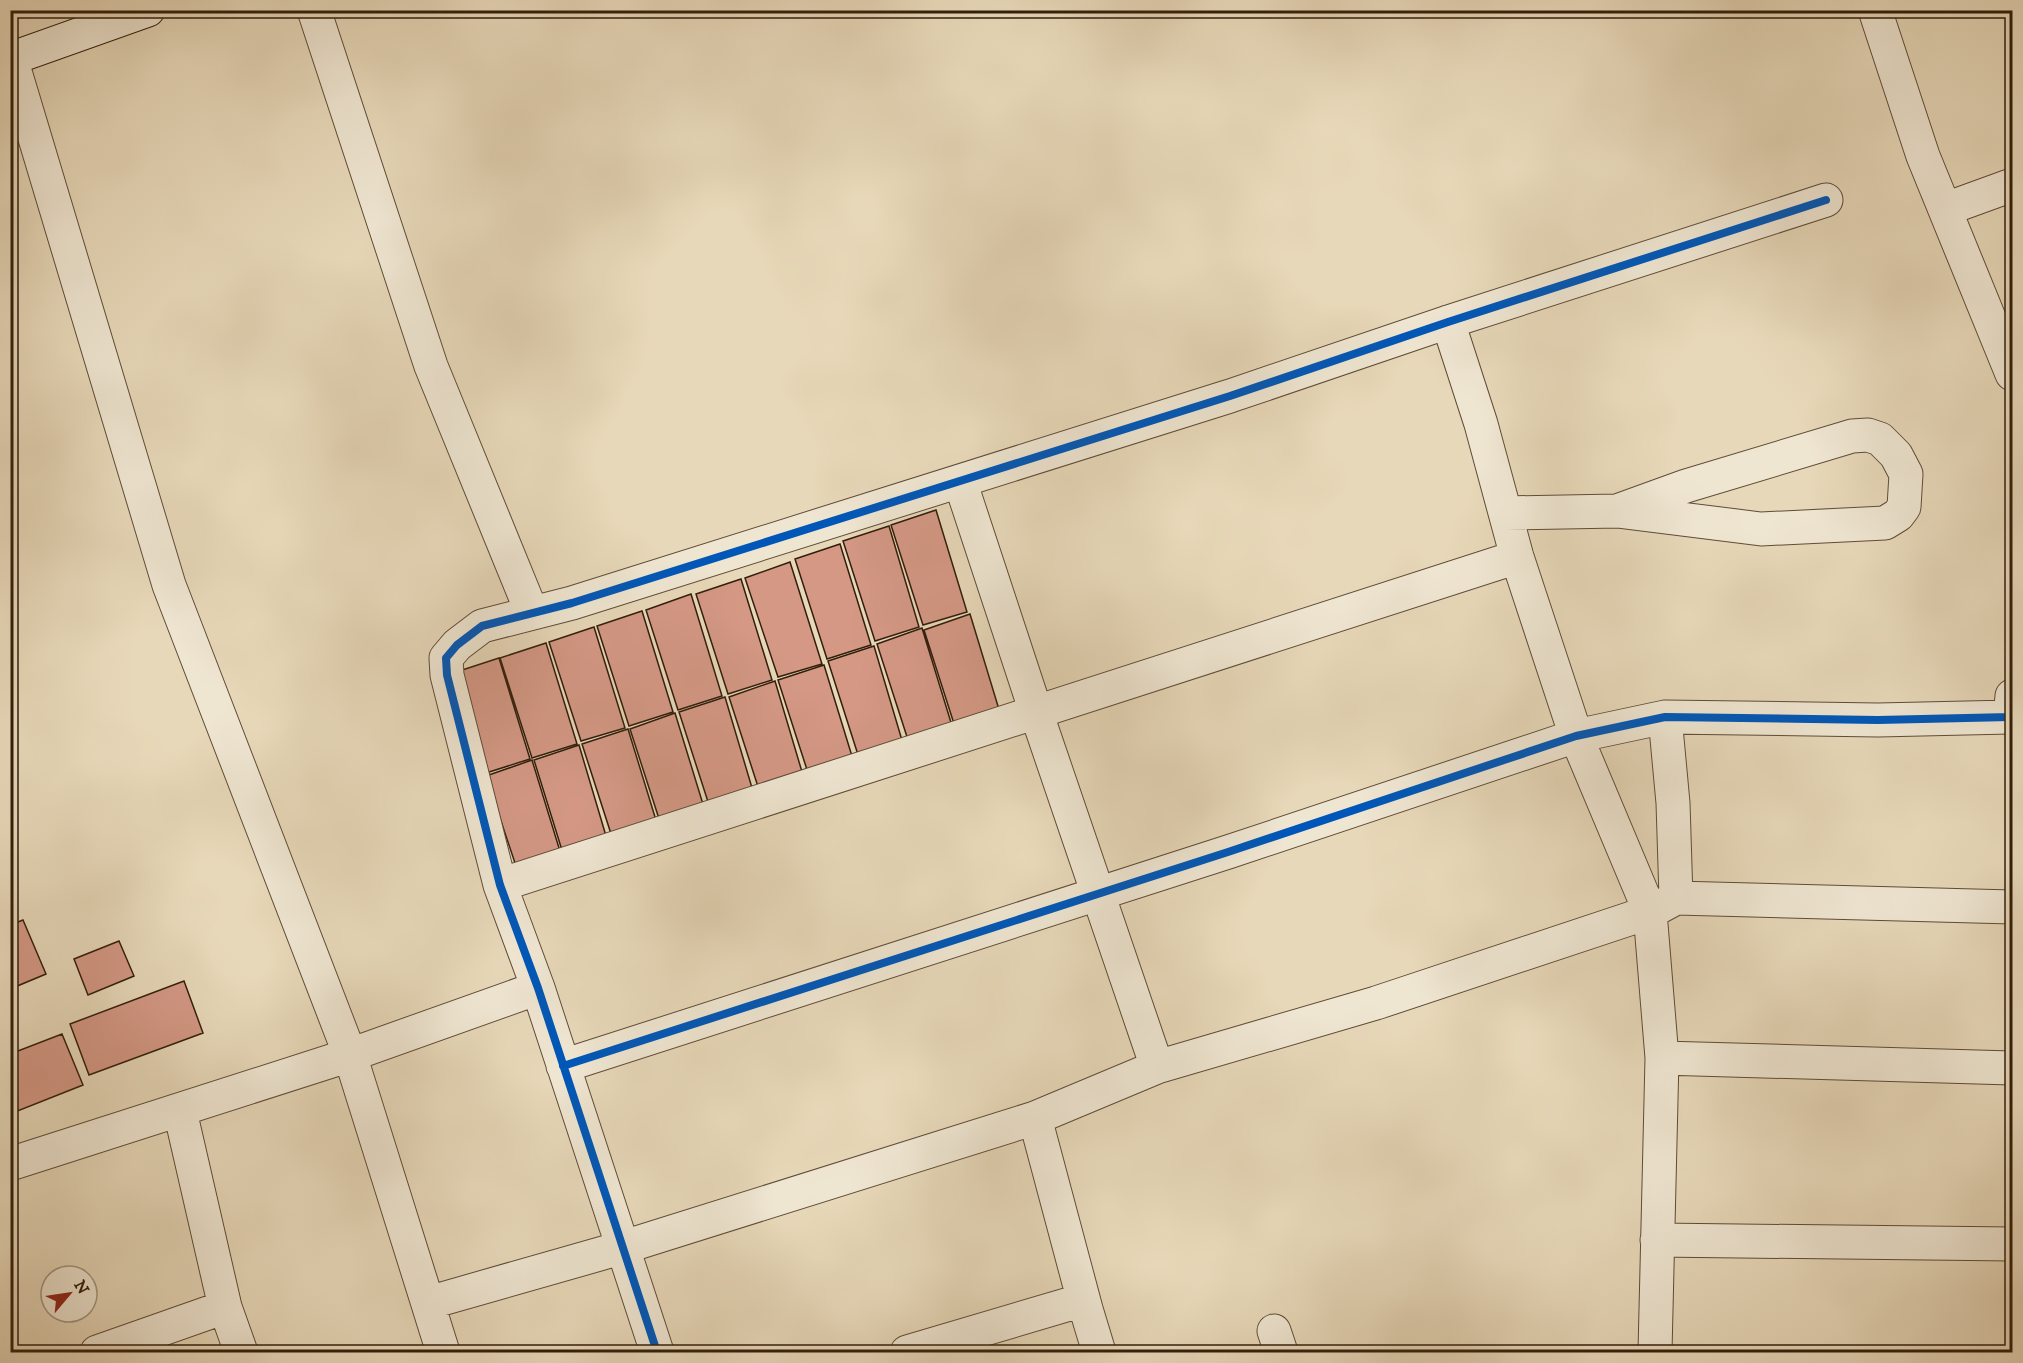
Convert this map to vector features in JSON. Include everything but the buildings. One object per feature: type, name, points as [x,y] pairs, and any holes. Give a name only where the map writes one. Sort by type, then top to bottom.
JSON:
[{"type":"street","points":[[148,10],[11,57],[169,585],[350,1055],[443,1353]]},
{"type":"street","points":[[314,10],[432,366],[532,613]]},
{"type":"street","points":[[1875,10],[1923,156],[2013,374]]},
{"type":"street","points":[[1946,209],[2013,185]]},
{"type":"street","points":[[657,1353],[538,988],[500,885],[447,675],[446,657],[457,645],[482,626],[572,603],[1230,396],[1448,322],[1826,200]]},
{"type":"street","points":[[1448,322],[1481,424],[1517,557],[1576,736],[1663,905]]},
{"type":"street","points":[[1505,513],[1617,511],[1761,529],[1885,523],[1898,515],[1904,507],[1906,474],[1896,455],[1880,440],[1868,435],[1852,436],[1686,486],[1617,511]]},
{"type":"street","points":[[960,481],[1157,1068]]},
{"type":"street","points":[[500,885],[1517,557]]},
{"type":"street","points":[[563,1066],[1576,736],[1665,717],[1878,720],[2012,710]]},
{"type":"street","points":[[1655,1353],[1663,905],[1673,803],[1665,717]]},
{"type":"street","points":[[428,1303],[624,1247],[1035,1118],[1157,1068],[1376,1003],[1663,905],[2013,907]]},
{"type":"street","points":[[10,1164],[350,1055],[538,988]]},
{"type":"street","points":[[1662,1058],[2013,1068]]},
{"type":"street","points":[[180,1111],[225,1307],[241,1353]]},
{"type":"street","points":[[1035,1118],[1099,1353]]},
{"type":"street","points":[[1657,1240],[2013,1244]]},
{"type":"street","points":[[907,1353],[1083,1300]]},
{"type":"street","points":[[97,1353],[225,1307]]},
{"type":"cycle path","points":[[657,1352],[538,988],[500,885],[447,675],[446,658],[457,645],[482,626],[572,603],[1230,396],[1448,322],[1826,200]]},
{"type":"cycle path","points":[[563,1066],[1228,852],[1576,736],[1665,717],[1878,720],[2010,717],[2012,696]]}]
